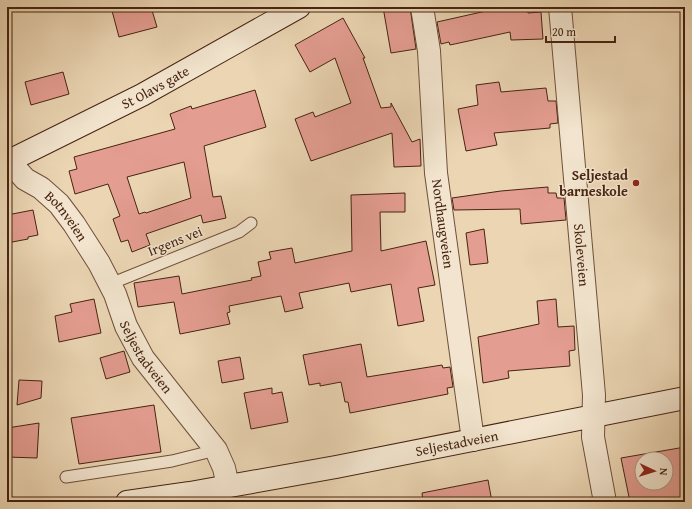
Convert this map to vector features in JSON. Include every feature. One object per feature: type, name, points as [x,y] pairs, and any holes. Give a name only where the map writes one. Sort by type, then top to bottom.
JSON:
[{"type":"street","name":"St Olavs gate","points":[[9,161],[142,95],[299,7]]},
{"type":"street","name":"Nordhaugveien","points":[[422,7],[429,51],[436,173],[473,440]]},
{"type":"street","name":"Skoleveien","points":[[560,7],[594,395],[593,437],[605,502]]},
{"type":"street","name":"Botnveien","points":[[9,161],[25,179],[41,188],[59,204],[99,263],[110,284]]},
{"type":"street","name":"Seljestadveien","points":[[110,284],[126,326],[143,358],[216,450],[224,468],[228,486]]},
{"type":"street","name":"Seljestadveien","points":[[128,502],[228,486],[685,398]]},
{"type":"lane","name":"Irgens vei","points":[[110,284],[239,232],[251,223]]},
{"type":"lane","points":[[66,477],[172,461],[216,450]]},
{"type":"building","points":[[111,7],[151,7],[157,27],[119,37]]},
{"type":"building","points":[[383,7],[410,7],[416,49],[391,53]]},
{"type":"building","points":[[495,7],[513,7],[513,10],[528,9],[528,13],[541,12],[543,39],[511,40],[510,32],[450,45],[449,42],[441,44],[437,22],[495,9]]},
{"type":"building","points":[[343,18],[365,58],[363,58],[381,108],[391,107],[391,103],[412,142],[420,139],[421,166],[394,167],[392,133],[311,161],[295,119],[313,112],[315,117],[351,103],[335,58],[310,72],[295,45]]},
{"type":"building","points":[[63,72],[69,94],[31,105],[25,82]]},
{"type":"building","points":[[499,82],[501,92],[546,88],[548,101],[556,101],[558,123],[550,124],[550,128],[494,133],[497,145],[466,151],[458,109],[478,105],[476,85]]},
{"type":"building","points":[[255,90],[266,127],[204,146],[213,197],[221,196],[226,218],[203,223],[201,215],[146,234],[150,245],[132,252],[128,240],[121,242],[113,219],[120,216],[108,184],[75,194],[69,171],[77,169],[74,157],[175,129],[170,114],[191,106],[192,109]],"holes":[[[184,162],[191,198],[139,214],[127,177]]]},
{"type":"building","points":[[548,187],[548,193],[556,193],[557,198],[564,198],[566,220],[521,224],[520,209],[454,210],[452,198],[501,191]]},
{"type":"building","points":[[405,193],[405,212],[380,212],[381,251],[426,241],[435,285],[418,288],[424,321],[398,326],[391,284],[351,292],[349,283],[299,293],[303,308],[285,312],[281,296],[229,306],[230,312],[227,313],[230,324],[180,334],[174,302],[138,307],[134,283],[179,276],[182,294],[252,280],[251,278],[261,276],[258,262],[271,259],[269,252],[292,248],[295,263],[352,251],[351,195]]},
{"type":"building","points":[[33,210],[38,235],[28,237],[28,239],[7,243],[7,215]]},
{"type":"building","points":[[484,229],[488,263],[470,265],[466,233]]},
{"type":"building","points":[[94,299],[101,333],[59,342],[55,316],[72,312],[70,304]]},
{"type":"building","points":[[556,299],[558,327],[574,326],[575,350],[569,351],[570,366],[508,371],[509,378],[483,383],[478,337],[539,324],[537,301]]},
{"type":"building","points":[[361,344],[367,377],[442,365],[443,368],[450,367],[453,387],[447,388],[448,394],[350,413],[348,402],[345,402],[341,382],[320,386],[320,383],[309,385],[303,355]]},
{"type":"building","points":[[124,351],[130,372],[106,379],[100,358]]},
{"type":"building","points":[[240,357],[244,379],[222,383],[218,361]]},
{"type":"building","points":[[19,380],[42,381],[41,398],[17,405]]},
{"type":"building","points":[[272,388],[272,394],[282,392],[288,422],[251,429],[244,393]]},
{"type":"building","points":[[154,405],[161,452],[79,464],[71,418]]},
{"type":"building","points":[[39,423],[37,458],[7,457],[7,428]]},
{"type":"building","points":[[685,447],[685,502],[630,502],[621,458],[634,456],[634,491],[674,491],[674,451],[662,451]]},
{"type":"building","points":[[488,480],[492,502],[423,502],[422,493]]},
{"type":"place","name":"Seljestad barneskole","points":[[636,183]]}]
